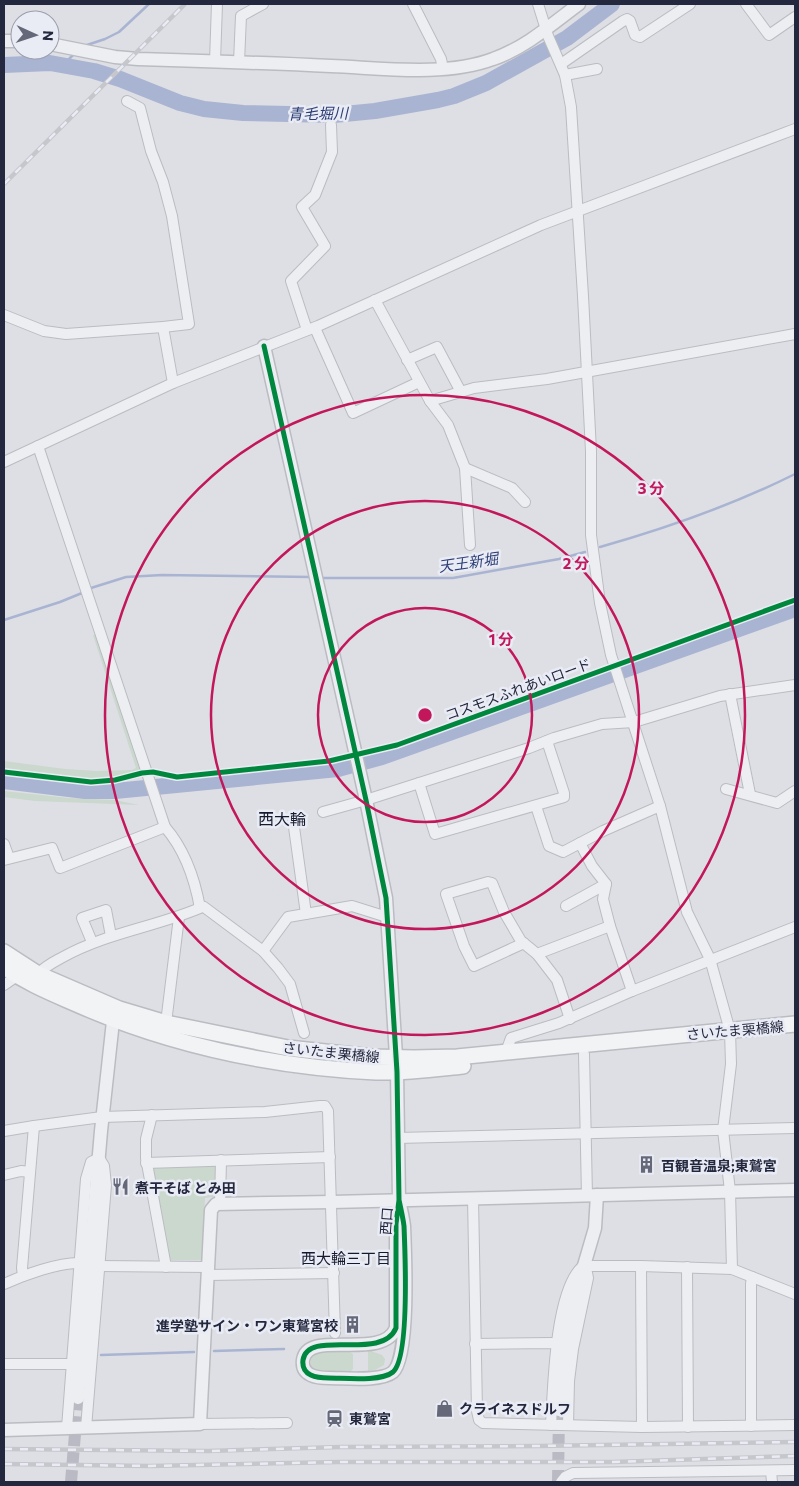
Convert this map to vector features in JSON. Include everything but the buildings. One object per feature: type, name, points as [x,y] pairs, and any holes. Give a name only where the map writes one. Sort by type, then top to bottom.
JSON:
[{"type":"main road","name":"さいたま栗橋線","points":[[4,952],[38,974],[116,1015],[166,1038],[245,1056],[326,1068],[584,1054],[731,1035],[795,1024]]},
{"type":"main road","name":"さいたま栗橋線","points":[[4,967],[26,982],[116,1015],[166,1023],[288,1048],[372,1057],[397,1065],[506,1052],[731,1035],[795,1034]]},
{"type":"street","points":[[215,61],[218,4]]},
{"type":"street","points":[[239,62],[241,16],[263,4]]},
{"type":"street","points":[[413,4],[441,59],[443,70]]},
{"type":"street","points":[[538,4],[547,33],[565,75],[571,107],[591,451],[591,535],[602,612],[611,655],[660,806],[687,912],[710,959],[731,1035],[731,1064],[723,1130],[730,1191],[732,1269]]},
{"type":"street","points":[[60,46],[138,59],[443,70],[476,65],[503,56],[547,33],[579,4]]},
{"type":"street","points":[[559,60],[622,21],[627,19],[630,21],[635,35],[640,37],[690,4]]},
{"type":"street","points":[[746,4],[768,35],[795,17]]},
{"type":"street","points":[[565,75],[597,69]]},
{"type":"street","points":[[4,315],[44,331],[66,334],[189,324],[172,216],[163,182],[151,151],[140,108],[127,101]]},
{"type":"street","points":[[331,124],[332,152],[315,195],[302,207],[326,246],[291,280],[311,329],[353,413],[419,382]]},
{"type":"street","points":[[4,462],[173,383],[311,329],[541,225],[795,129]]},
{"type":"street","points":[[375,300],[430,401],[448,425],[465,468],[470,545]]},
{"type":"street","points":[[163,327],[173,383]]},
{"type":"street","points":[[430,401],[474,388],[547,379],[795,334]]},
{"type":"street","points":[[264,346],[357,757],[386,898],[397,1065],[399,1200]]},
{"type":"street","points":[[407,360],[437,347],[461,392]]},
{"type":"street","points":[[38,446],[165,828],[171,834],[193,875],[200,908],[179,917],[92,942],[44,967],[38,974]]},
{"type":"street","points":[[465,468],[512,488],[525,502]]},
{"type":"street","points":[[323,812],[602,724],[634,722],[730,694],[795,685]]},
{"type":"street","points":[[730,694],[750,794]]},
{"type":"street","points":[[419,783],[435,834],[562,798],[565,795],[547,741]]},
{"type":"street","points":[[726,789],[750,794],[777,803],[795,791]]},
{"type":"street","points":[[536,806],[549,846],[563,852],[602,831],[660,806]]},
{"type":"street","points":[[293,820],[306,914]]},
{"type":"street","points":[[4,844],[6,859],[52,848],[60,868],[165,828]]},
{"type":"street","points":[[580,843],[592,866],[606,884],[603,899],[632,991]]},
{"type":"street","points":[[524,943],[474,966],[464,946],[446,894],[488,882],[492,883],[504,912],[524,943],[537,954],[557,980],[570,1019]]},
{"type":"street","points":[[566,906],[606,884]]},
{"type":"street","points":[[199,906],[204,907],[263,951],[290,984],[304,1033]]},
{"type":"street","points":[[263,951],[288,917],[352,906],[387,918]]},
{"type":"street","points":[[92,942],[82,918],[106,910],[111,936]]},
{"type":"street","points":[[166,1023],[179,917]]},
{"type":"street","points":[[537,954],[610,926]]},
{"type":"street","points":[[506,1052],[511,1038],[570,1019],[710,959],[795,927]]},
{"type":"street","points":[[4,985],[17,976]]},
{"type":"street","points":[[78,1398],[102,1117],[116,1015]]},
{"type":"street","points":[[559,1410],[565,1339],[571,1310],[595,1228],[586,1133],[584,1054]]},
{"type":"street","points":[[4,1131],[102,1117],[265,1112],[325,1106],[328,1111],[335,1333]]},
{"type":"street","points":[[152,1115],[146,1139],[146,1162],[166,1267]]},
{"type":"street","points":[[24,1276],[22,1268],[34,1126]]},
{"type":"street","points":[[397,1138],[795,1128]]},
{"type":"street","points":[[146,1162],[330,1157]]},
{"type":"street","points":[[67,1428],[86,1179],[91,1162],[99,1158]]},
{"type":"street","points":[[86,1428],[106,1185],[104,1166],[99,1158]]},
{"type":"street","points":[[220,1203],[221,1160]]},
{"type":"street","points":[[4,1175],[21,1171],[30,1172]]},
{"type":"street","points":[[200,1424],[211,1210],[214,1205],[220,1203],[332,1202],[795,1190]]},
{"type":"street","points":[[473,1198],[476,1412],[479,1420],[483,1423],[642,1427],[795,1425]]},
{"type":"street","name":"西口","points":[[399,1200],[404,1224],[404,1330],[400,1355],[395,1369],[389,1374],[375,1377],[322,1378],[309,1375],[305,1372],[303,1361],[307,1352],[312,1348],[328,1345],[358,1345],[383,1342],[394,1331],[397,1321],[396,1224],[399,1200]]},
{"type":"street","points":[[4,1284],[69,1263],[80,1264]]},
{"type":"street","points":[[99,1266],[166,1267],[208,1271],[334,1272]]},
{"type":"street","points":[[568,1425],[569,1381],[573,1349],[588,1278],[583,1266]]},
{"type":"street","points":[[551,1424],[556,1344],[564,1304],[575,1272],[583,1266],[732,1269],[795,1294]]},
{"type":"street","points":[[641,1266],[642,1427]]},
{"type":"street","points":[[687,1267],[688,1427]]},
{"type":"street","points":[[751,1426],[752,1277]]},
{"type":"street","points":[[475,1344],[556,1344]]},
{"type":"street","points":[[4,1364],[72,1364]]},
{"type":"street","points":[[4,1430],[287,1423]]},
{"type":"street","points":[[561,1482],[565,1477],[573,1473],[795,1470]]},
{"type":"street","points":[[772,1471],[772,1482]]},
{"type":"shaded area","points":[[97,634],[141,769],[127,775],[93,779],[55,776],[4,768],[4,761],[97,771],[132,770],[136,768],[93,635]]},
{"type":"shaded area","points":[[4,791],[69,798],[115,800],[139,805],[35,801],[4,797]]},
{"type":"shaded area","points":[[213,1164],[218,1168],[217,1194],[213,1197],[205,1198],[202,1259],[171,1260],[153,1167]]},
{"type":"shaded area","points":[[347,1350],[353,1354],[353,1369],[351,1371],[320,1372],[311,1367],[311,1359],[318,1353]]},
{"type":"shaded area","points":[[368,1350],[382,1355],[385,1359],[384,1365],[375,1370],[368,1371]]},
{"type":"waterway","points":[[84,46],[119,32],[149,4]]},
{"type":"waterway","name":"青毛堀川","points":[[4,65],[50,63],[94,71],[120,79],[180,103],[204,109],[243,113],[334,115],[375,111],[454,96],[486,83],[567,38],[612,4]]},
{"type":"waterway","points":[[62,66],[74,54]]},
{"type":"waterway","name":"天王新堀","points":[[600,547],[699,515],[748,496],[795,474]]},
{"type":"waterway","name":"天王新堀","points":[[322,578],[453,578],[559,559],[585,552]]},
{"type":"waterway","name":"天王新堀","points":[[91,588],[126,577],[162,575],[311,577]]},
{"type":"waterway","name":"天王新堀","points":[[4,620],[82,593]]},
{"type":"waterway","points":[[4,781],[85,791],[115,791],[338,769],[382,757],[795,609]]},
{"type":"waterway","points":[[214,1351],[284,1349]]},
{"type":"waterway","points":[[101,1355],[194,1352]]},
{"type":"tunnel","points":[[71,1482],[78,1398]]},
{"type":"tunnel","points":[[558,1482],[559,1410]]},
{"type":"railway","points":[[4,184],[185,4]]},
{"type":"railway","points":[[4,1449],[208,1451],[341,1447],[795,1442]]},
{"type":"railway","points":[[4,1464],[150,1466],[338,1462],[613,1462],[795,1456]]},
{"type":"cycle path","points":[[264,346],[366,800],[386,898],[397,1072],[399,1200],[396,1224],[396,1328],[388,1338],[376,1343],[318,1346],[308,1351],[303,1360],[307,1373],[315,1377],[324,1378],[362,1379],[380,1377],[393,1372],[402,1346],[405,1303],[404,1226],[399,1200]]},
{"type":"cycle path","name":"コスモスふれあいロード","points":[[4,772],[91,782],[115,780],[153,772],[177,777],[329,761],[397,745],[795,600]]},
{"type":"place","name":"百観音温泉;東鷲宮","points":[[647,1165]]},
{"type":"place","name":"煮干そば とみ田","points":[[121,1187]]},
{"type":"place","name":"進学塾サイン・ワン東鷲宮校","points":[[352,1325]]},
{"type":"place","name":"クライネスドルフ","points":[[445,1408]]},
{"type":"place","name":"東鷲宮","points":[[335,1418]]},
{"type":"district","name":"西大輪","points":[[282,818]]},
{"type":"district","name":"西大輪三丁目","points":[[346,1258]]}]
